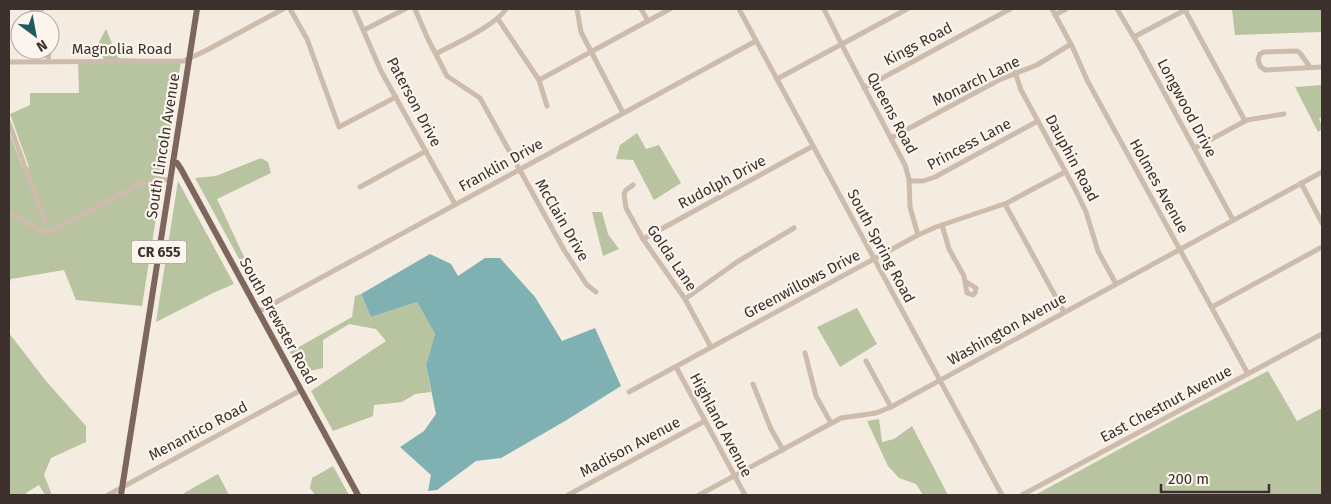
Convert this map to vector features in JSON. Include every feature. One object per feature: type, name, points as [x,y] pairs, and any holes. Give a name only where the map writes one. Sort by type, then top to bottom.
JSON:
[{"type":"main road","name":"South Lincoln Avenue","points":[[121,495],[197,9]]},
{"type":"main road","name":"South Brewster Road","points":[[173,162],[177,163],[181,169],[358,495]]},
{"type":"street","name":"Magnolia Road","points":[[9,62],[182,61],[283,9]]},
{"type":"street","points":[[290,9],[307,39],[340,127],[396,98]]},
{"type":"street","name":"Paterson Drive","points":[[354,9],[381,71],[455,204]]},
{"type":"street","points":[[364,30],[405,9]]},
{"type":"street","name":"McClain Drive","points":[[415,9],[447,76],[480,98],[518,170],[570,260],[587,285],[596,292]]},
{"type":"street","points":[[436,54],[498,18],[506,9]]},
{"type":"street","points":[[577,9],[580,28],[624,113]]},
{"type":"street","points":[[641,9],[648,21]]},
{"type":"street","points":[[539,80],[670,9]]},
{"type":"street","name":"South Spring Road","points":[[738,9],[1002,495]]},
{"type":"street","name":"Queens Road","points":[[824,9],[905,165],[909,181],[910,208],[918,235]]},
{"type":"street","points":[[777,79],[905,9]]},
{"type":"street","name":"Kings Road","points":[[864,88],[1010,9]]},
{"type":"street","name":"Holmes Avenue","points":[[1052,9],[1071,44],[1087,80],[1248,374]]},
{"type":"street","points":[[1055,14],[1066,9]]},
{"type":"street","name":"Longwood Drive","points":[[1118,9],[1233,220]]},
{"type":"street","points":[[1134,37],[1186,9],[1245,121]]},
{"type":"street","points":[[498,18],[539,80],[547,106]]},
{"type":"street","name":"Franklin Drive","points":[[258,312],[756,41]]},
{"type":"street","name":"Monarch Lane","points":[[891,138],[1015,72],[1037,65],[1071,44]]},
{"type":"street","points":[[1310,68],[1297,51],[1264,52],[1258,59],[1260,66],[1265,70],[1310,68],[1322,67]]},
{"type":"street","name":"Dauphin Road","points":[[1015,72],[1021,90],[1086,212],[1098,251],[1116,284]]},
{"type":"street","points":[[1194,148],[1245,121],[1284,114]]},
{"type":"street","name":"Princess Lane","points":[[909,181],[923,181],[935,177],[1038,121]]},
{"type":"street","points":[[9,123],[45,222]]},
{"type":"street","name":"Rudolph Drive","points":[[642,239],[813,146]]},
{"type":"street","points":[[360,187],[426,151]]},
{"type":"street","name":"Greenwillows Drive","points":[[629,392],[918,235],[1005,204],[1066,172]]},
{"type":"street","name":"Washington Avenue","points":[[699,495],[841,418],[876,413],[891,407],[1322,172]]},
{"type":"street","points":[[9,210],[39,231],[51,231],[144,182],[156,179],[170,180]]},
{"type":"street","points":[[1301,183],[1322,223]]},
{"type":"street","name":"Golda Lane","points":[[633,185],[626,190],[624,203],[642,239],[685,298],[711,347]]},
{"type":"street","points":[[1005,204],[1064,312]]},
{"type":"street","points":[[942,225],[949,249],[965,280],[967,293],[973,295],[976,288],[968,283]]},
{"type":"street","points":[[685,298],[737,262],[794,228]]},
{"type":"street","points":[[1212,307],[1322,247]]},
{"type":"street","name":"East Chestnut Avenue","points":[[1022,495],[1322,334]]},
{"type":"street","points":[[805,354],[816,396],[831,423]]},
{"type":"street","points":[[866,360],[891,407]]},
{"type":"street","name":"Highland Avenue","points":[[676,366],[745,495]]},
{"type":"street","points":[[753,384],[771,429],[782,450]]},
{"type":"street","name":"Menantico Road","points":[[108,495],[301,390]]},
{"type":"street","name":"Madison Avenue","points":[[568,495],[705,421]]},
{"type":"green space","points":[[1232,9],[1322,9],[1322,32],[1235,35]]},
{"type":"green space","points":[[106,29],[118,58],[181,61],[142,306],[76,300],[64,270],[11,279],[9,285],[9,132],[23,169],[29,167],[10,114],[30,105],[30,93],[79,93],[78,61],[104,61],[99,42]]},
{"type":"green space","points":[[1322,85],[1322,117],[1319,119],[1322,129],[1318,132],[1295,87]]},
{"type":"green space","points":[[637,133],[646,149],[659,145],[681,183],[654,200],[633,160],[616,159],[620,145]]},
{"type":"green space","points":[[261,158],[268,162],[271,173],[217,199],[246,261],[243,266],[195,178],[216,176]]},
{"type":"green space","points":[[178,181],[234,284],[156,322]]},
{"type":"green space","points":[[592,212],[602,212],[608,234],[619,249],[603,256]]},
{"type":"green space","points":[[361,294],[371,317],[417,302],[435,334],[426,365],[431,392],[415,394],[402,402],[374,405],[373,416],[333,431],[311,391],[386,341],[376,329],[349,324],[323,340],[323,368],[301,373],[290,352],[352,317],[355,296]]},
{"type":"green space","points":[[857,308],[877,344],[840,367],[817,327]]},
{"type":"green space","points":[[9,333],[46,381],[86,426],[86,442],[51,458],[44,475],[52,495],[45,495],[39,485],[26,493],[27,495],[9,495]]},
{"type":"green space","points":[[1268,371],[1297,421],[1322,408],[1322,495],[1035,495],[1175,419]]},
{"type":"green space","points":[[879,419],[882,442],[894,439],[912,426],[948,495],[923,495],[916,484],[899,478],[888,466],[867,421]]},
{"type":"green space","points":[[333,466],[349,495],[315,495],[310,488],[312,478]]},
{"type":"green space","points":[[218,474],[229,495],[185,495],[184,493]]},
{"type":"water","points":[[430,254],[451,264],[458,276],[485,258],[500,258],[535,297],[562,341],[595,328],[621,386],[501,458],[476,461],[437,490],[428,491],[431,475],[400,447],[424,431],[436,414],[426,365],[435,334],[417,302],[371,317],[361,294]]}]
